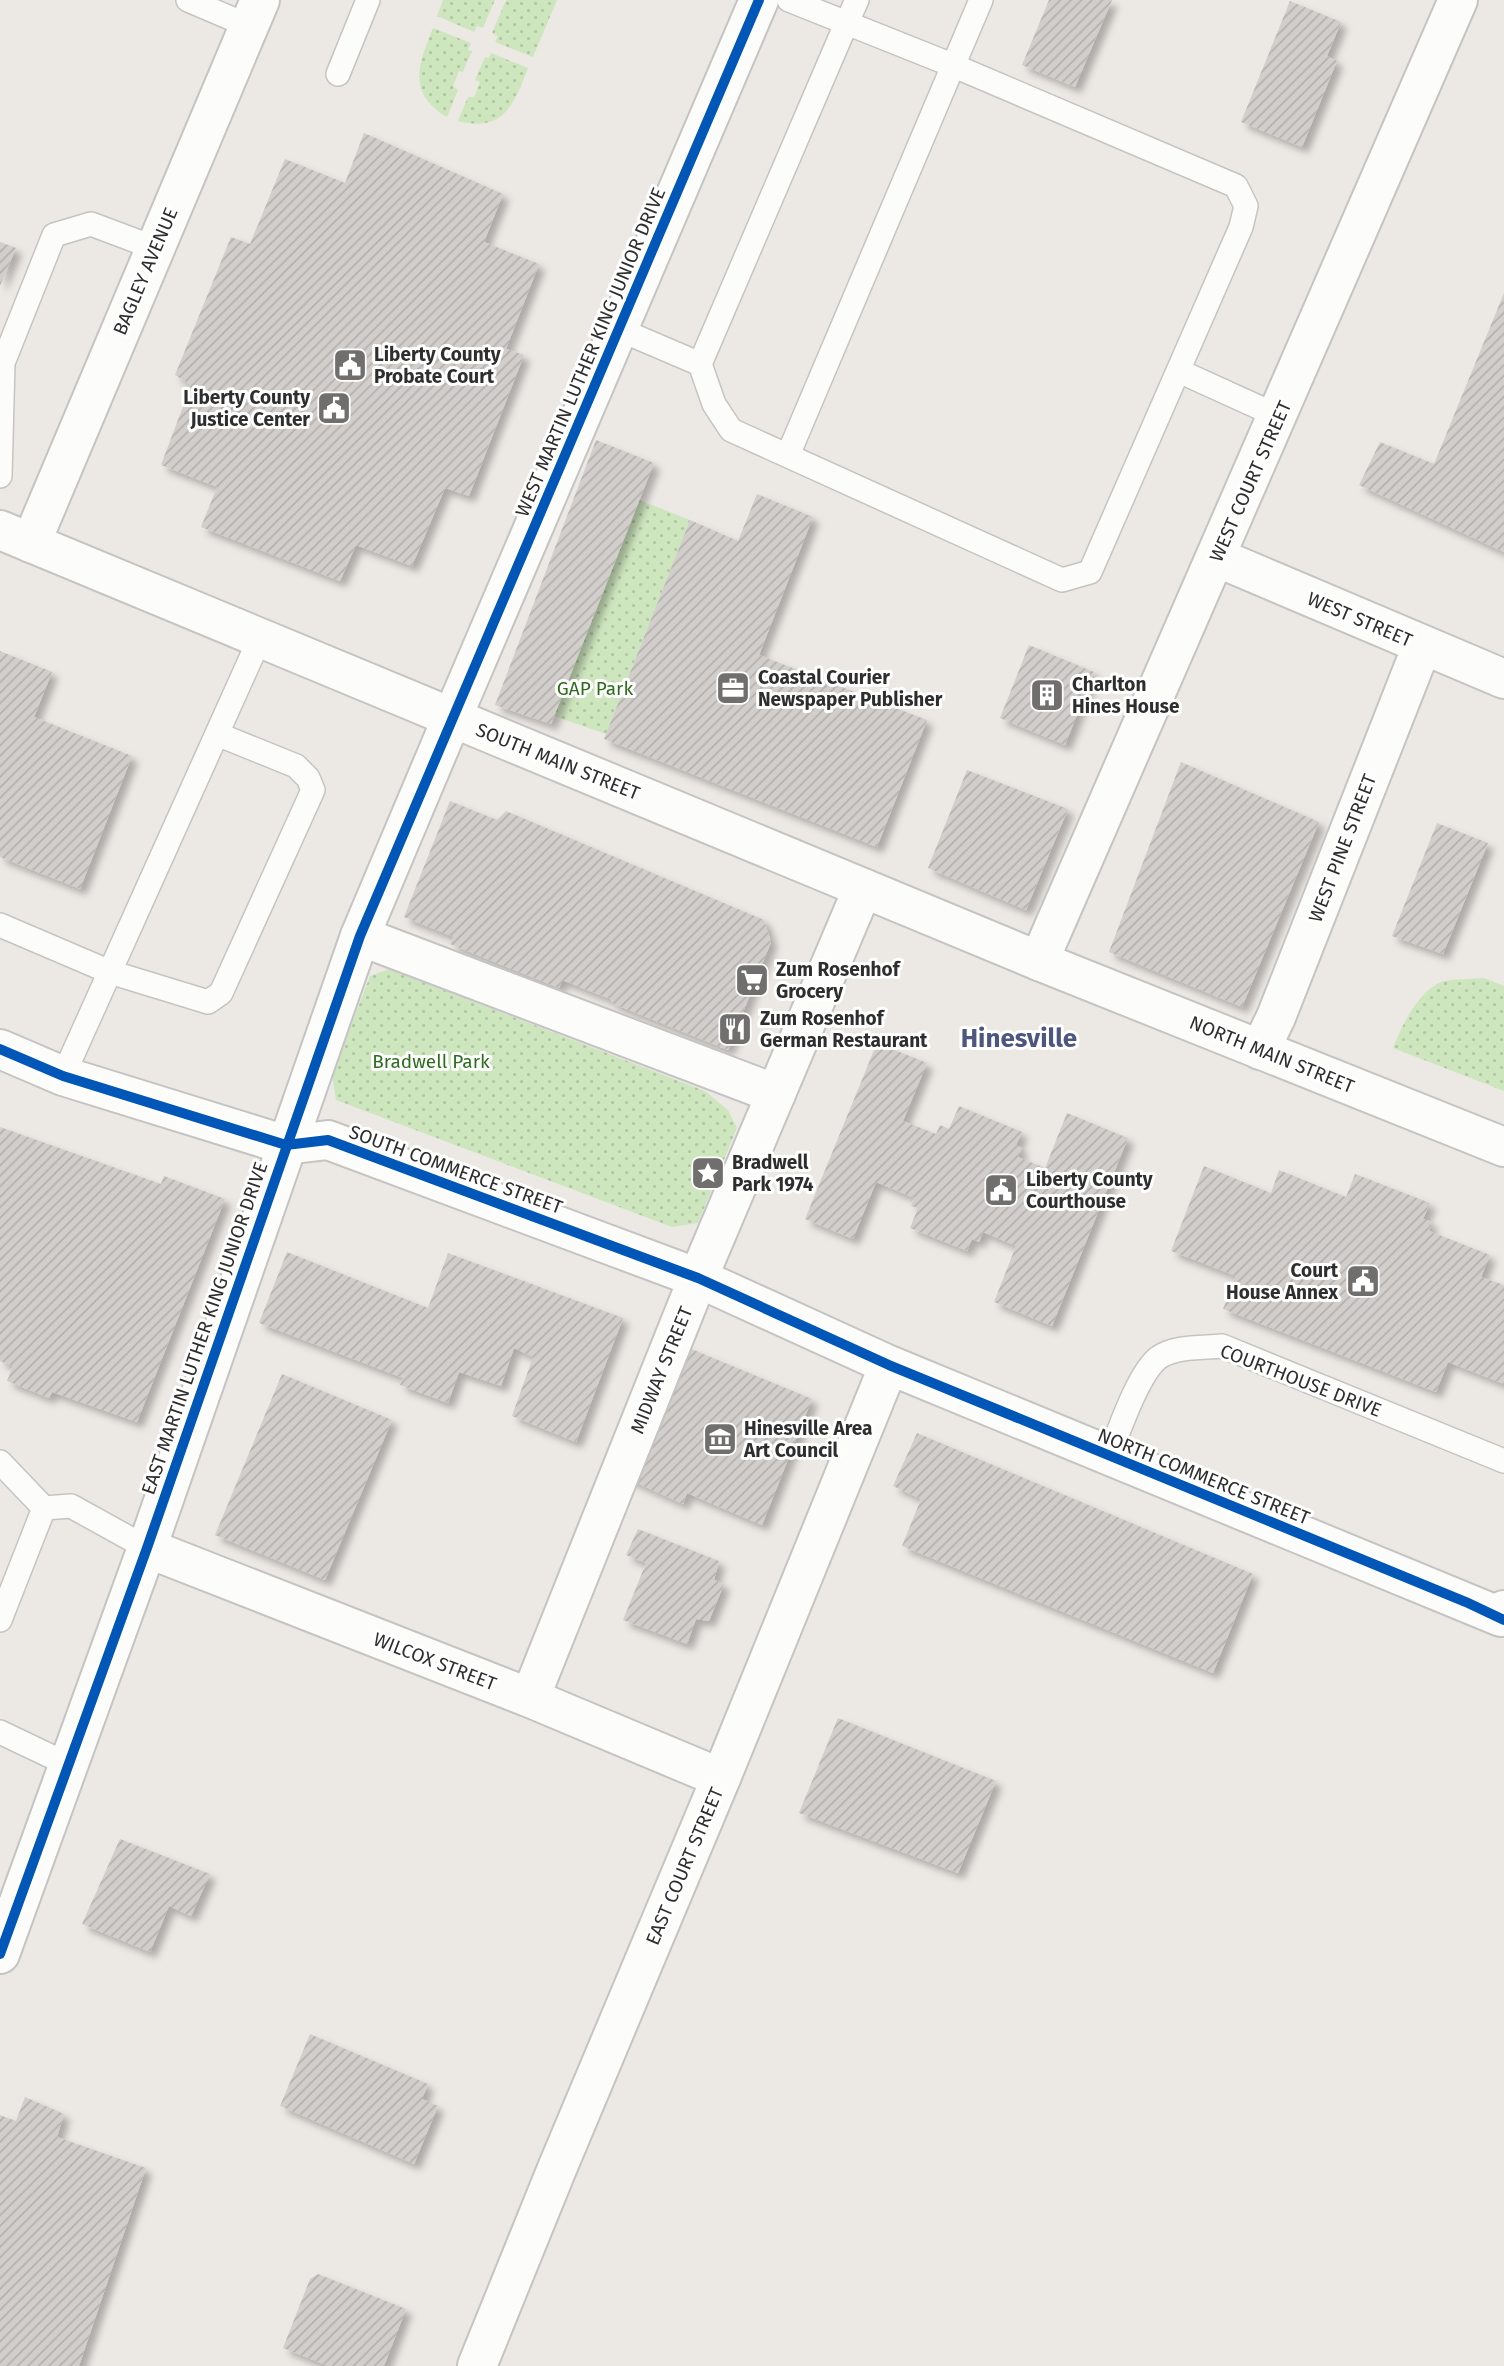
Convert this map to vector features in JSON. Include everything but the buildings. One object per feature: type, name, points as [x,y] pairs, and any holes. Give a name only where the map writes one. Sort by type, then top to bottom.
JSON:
[{"type":"street","name":"WEST MARTIN LUTHER KING JUNIOR DRIVE","points":[[452,718],[759,0]]},
{"type":"street","name":"WEST COURT STREET","points":[[1039,961],[1458,0]]},
{"type":"street","name":"BAGLEY AVENUE","points":[[16,536],[155,248],[254,13]]},
{"type":"street","name":"SOUTH MAIN STREET","points":[[16,536],[1039,961]]},
{"type":"street","name":"WEST STREET","points":[[1216,557],[1504,679]]},
{"type":"street","name":"WEST PINE STREET","points":[[1260,1050],[1276,1017],[1422,646]]},
{"type":"street","name":"EAST MARTIN LUTHER KING JUNIOR DRIVE","points":[[0,1954],[147,1548],[360,936],[452,718]]},
{"type":"street","name":"MIDWAY STREET","points":[[530,1698],[698,1278],[863,888]]},
{"type":"street","points":[[360,936],[776,1094]]},
{"type":"street","name":"NORTH MAIN STREET","points":[[1039,961],[1504,1147]]},
{"type":"street","name":"SOUTH COMMERCE STREET","points":[[0,1049],[63,1076],[286,1145],[328,1140],[698,1278],[889,1365]]},
{"type":"street","name":"NORTH COMMERCE STREET","points":[[889,1365],[1503,1615]]},
{"type":"street","name":"EAST COURT STREET","points":[[477,2366],[889,1365]]},
{"type":"street","name":"WILCOX STREET","points":[[147,1548],[530,1698],[721,1778]]},
{"type":"lane","points":[[188,0],[254,13]]},
{"type":"lane","points":[[338,74],[369,0]]},
{"type":"lane","points":[[789,0],[846,24],[952,65],[1236,186],[1246,206],[1241,226],[1090,572],[1062,580],[731,430],[715,404],[700,364],[846,24],[857,0]]},
{"type":"lane","points":[[788,455],[981,0]]},
{"type":"lane","points":[[0,476],[3,363],[54,235],[91,224],[155,248]]},
{"type":"lane","points":[[618,329],[700,364]]},
{"type":"lane","points":[[1179,371],[1278,416]]},
{"type":"lane","points":[[63,1076],[260,638]]},
{"type":"lane","points":[[0,925],[110,972],[208,1002],[216,999],[313,790],[308,778],[296,765],[217,734]]},
{"type":"lane","name":"COURTHOUSE DRIVE","points":[[1109,1456],[1137,1386],[1158,1359],[1180,1350],[1222,1346],[1504,1461]]},
{"type":"lane","points":[[0,1462],[44,1508]]},
{"type":"lane","points":[[44,1508],[71,1506],[147,1548]]},
{"type":"lane","points":[[0,1620],[44,1508]]},
{"type":"lane","points":[[0,1732],[69,1765]]},
{"type":"green space","points":[[443,0],[495,0],[483,28],[477,26],[474,32],[437,16]]},
{"type":"green space","points":[[506,0],[557,0],[533,57],[495,42],[498,36],[492,33]]},
{"type":"green space","points":[[433,28],[471,43],[468,50],[472,51],[463,72],[459,71],[453,86],[458,90],[447,117],[426,98],[419,77],[420,65]]},
{"type":"green space","points":[[491,53],[528,68],[518,93],[512,104],[497,119],[474,124],[458,121],[468,97],[474,97],[480,82],[475,80],[485,57],[489,58]]},
{"type":"green space","name":"GAP Park","points":[[639,500],[690,520],[606,734],[554,716]]},
{"type":"green space","name":"Bradwell Park","points":[[389,969],[705,1091],[728,1110],[737,1128],[698,1223],[672,1227],[336,1100],[332,1075],[370,976]]},
{"type":"green space","points":[[1484,978],[1504,986],[1504,1091],[1393,1048],[1406,1019],[1427,991],[1445,981]]},
{"type":"cycle path","points":[[0,1954],[147,1548],[360,936],[759,0]]},
{"type":"cycle path","points":[[0,1049],[63,1076],[286,1145],[328,1140],[698,1278],[889,1365],[1504,1620]]},
{"type":"place","name":"Liberty County Probate Court","points":[[350,365]]},
{"type":"place","name":"Liberty County Justice Center","points":[[334,408]]},
{"type":"place","name":"Coastal Courier Newspaper Publisher","points":[[733,688]]},
{"type":"place","name":"Charlton Hines House","points":[[1047,695]]},
{"type":"place","name":"Zum Rosenhof Grocery","points":[[752,980]]},
{"type":"place","name":"Zum Rosenhof German Restaurant","points":[[735,1029]]},
{"type":"place","name":"Bradwell Park 1974","points":[[708,1173]]},
{"type":"place","name":"Liberty County Courthouse","points":[[1001,1190]]},
{"type":"place","name":"Court House Annex","points":[[1363,1281]]},
{"type":"place","name":"Hinesville Area Art Council","points":[[720,1439]]},
{"type":"district","name":"Hinesville","points":[[1019,1038]]}]
